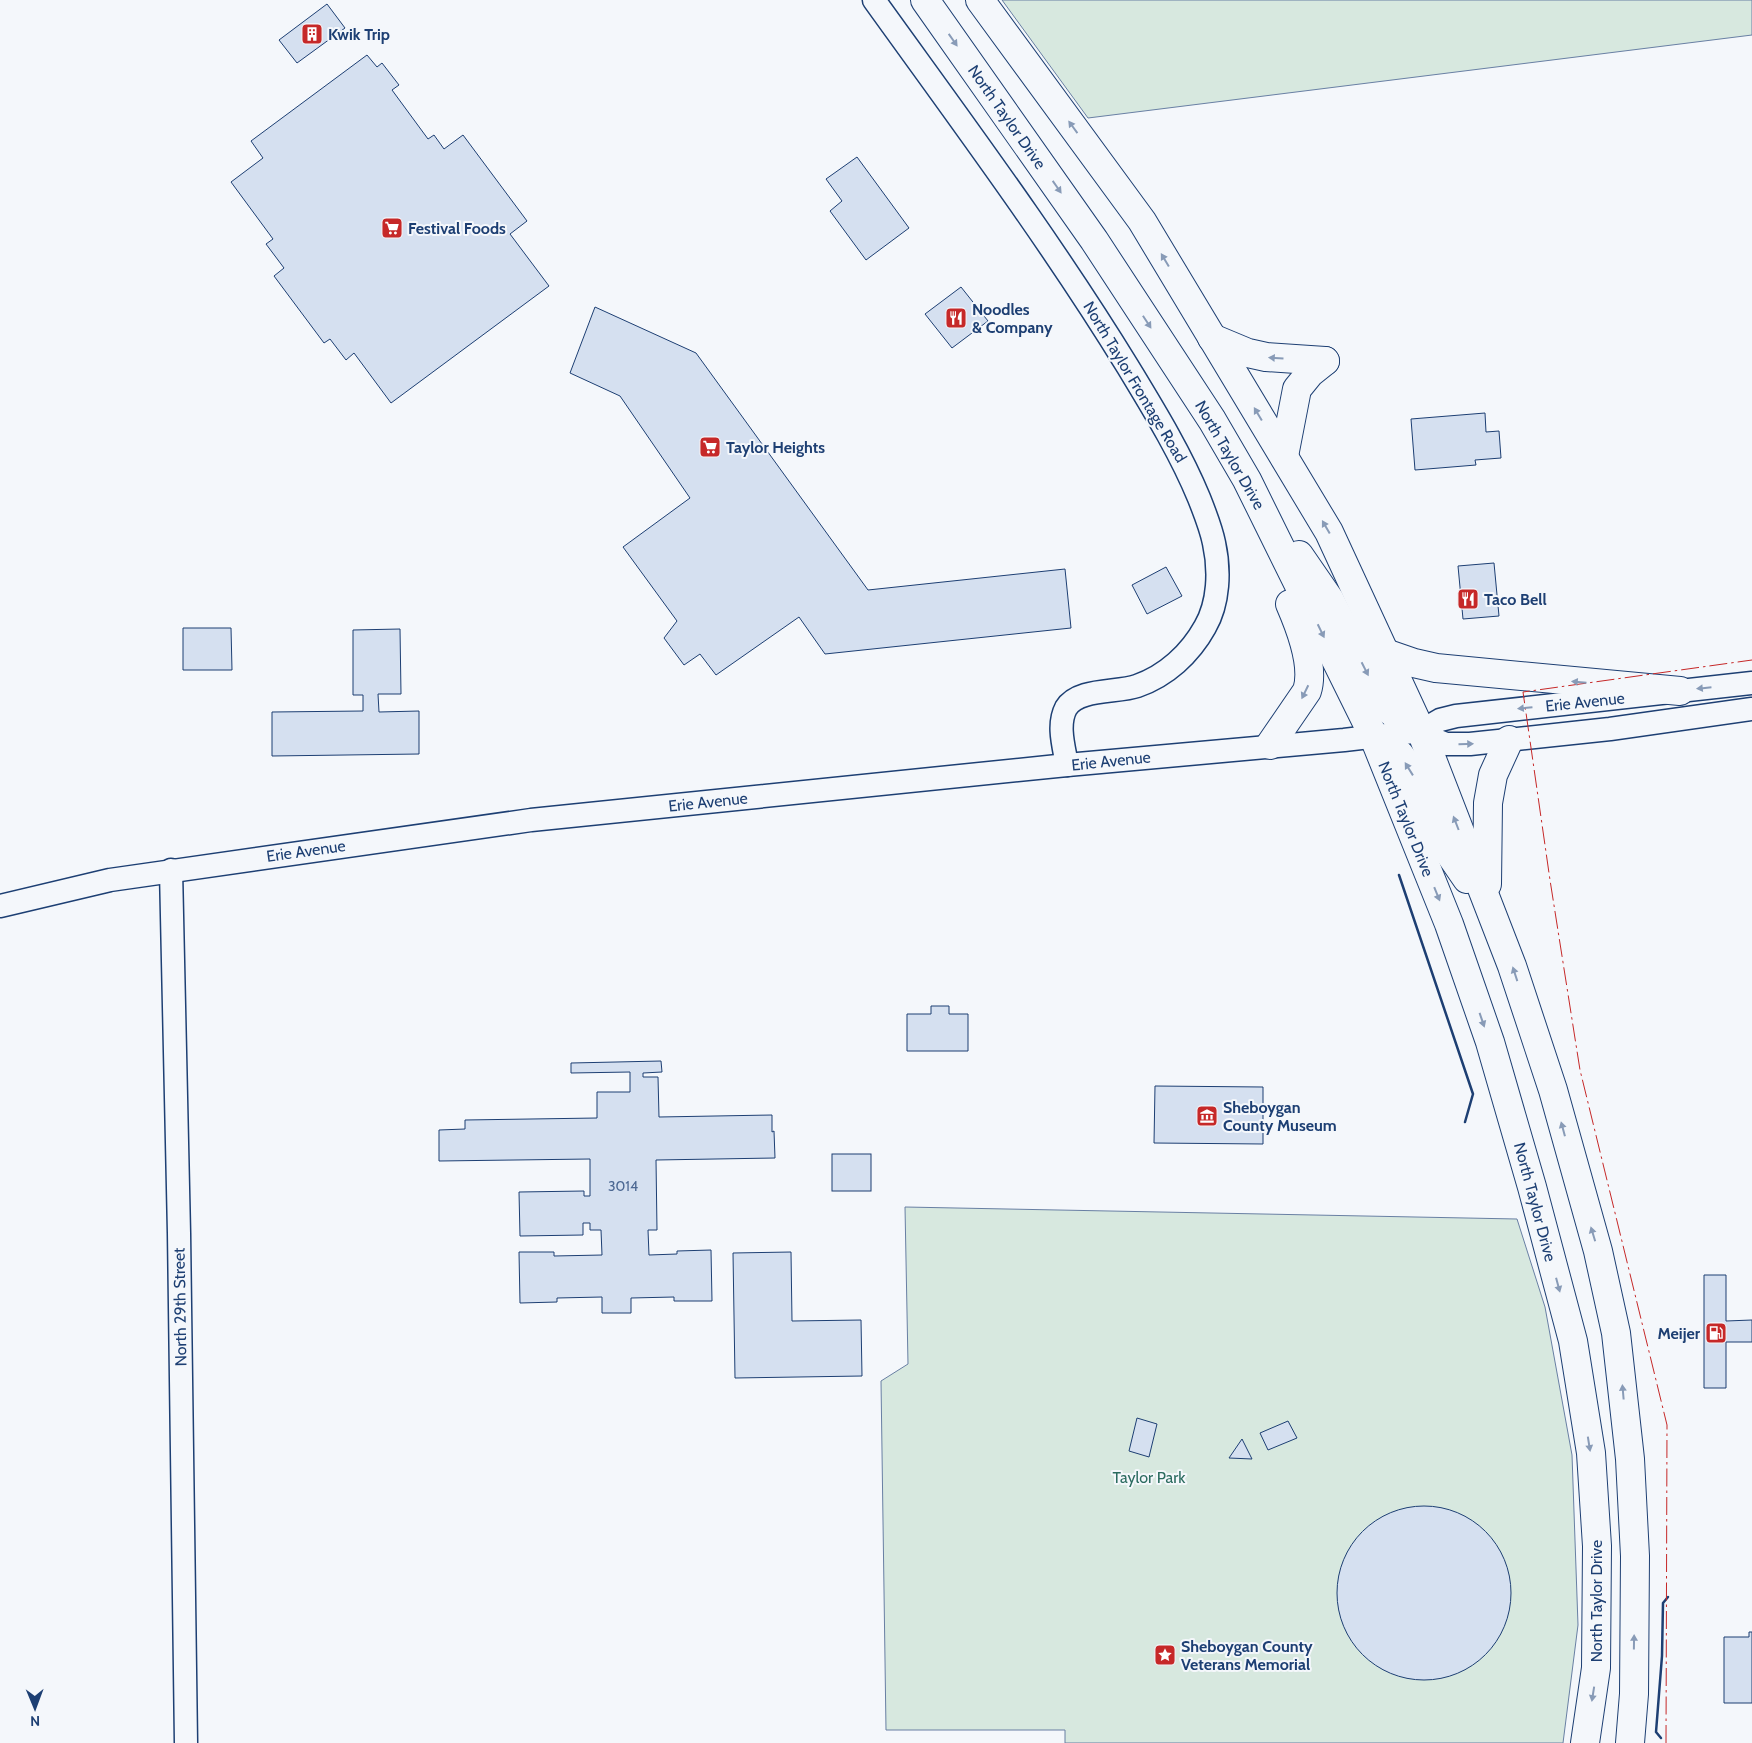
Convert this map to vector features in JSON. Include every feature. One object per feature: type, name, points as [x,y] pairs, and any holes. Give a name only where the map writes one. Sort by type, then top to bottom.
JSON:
[{"type":"main road","name":"North Taylor Drive","points":[[925,0],[1094,240],[1212,420],[1247,480],[1373,735],[1449,924],[1490,1042],[1532,1187],[1573,1341],[1591,1454],[1597,1546],[1596,1668],[1585,1743]]},
{"type":"main road","points":[[980,0],[1142,221],[1329,532],[1421,731],[1512,966],[1548,1074],[1598,1252],[1615,1325],[1629,1450],[1635,1556],[1634,1694],[1630,1743]]},
{"type":"main road","points":[[1212,338],[1248,353],[1266,357],[1325,361],[1310,373],[1297,389],[1284,456]]},
{"type":"main road","points":[[1247,480],[1330,600],[1383,704],[1403,722],[1421,731]]},
{"type":"main road","points":[[1247,480],[1273,564],[1296,616],[1307,654],[1309,685],[1307,691],[1270,745]]},
{"type":"main road","points":[[1385,653],[1436,668],[1680,691]]},
{"type":"main road","points":[[1373,735],[1400,755],[1413,773],[1443,844],[1463,874],[1487,901]]},
{"type":"main road","points":[[1487,901],[1488,804],[1493,774],[1503,750],[1510,740]]},
{"type":"street","name":"North Taylor Frontage Road","points":[[874,0],[1091,307],[1167,432],[1186,467],[1209,523],[1218,569],[1213,607],[1206,626],[1176,664],[1158,677],[1137,686],[1080,696],[1072,701],[1063,719],[1062,733],[1067,765]]},
{"type":"street","name":"Erie Avenue","points":[[0,906],[110,880],[531,820],[1270,745],[1344,740],[1373,735],[1421,731],[1440,720],[1456,716],[1752,683]]},
{"type":"street","name":"Erie Avenue","points":[[1421,731],[1431,738],[1446,744],[1470,744],[1610,729],[1752,709]]},
{"type":"street","points":[[1610,729],[1752,723]]},
{"type":"street","name":"North 29th Street","points":[[172,870],[186,1743]]},
{"type":"green space","points":[[1002,0],[1752,0],[1752,35],[1088,118]]},
{"type":"green space","name":"Taylor Park","points":[[905,1207],[1517,1219],[1545,1307],[1572,1455],[1578,1625],[1563,1743],[1065,1743],[1065,1730],[886,1730],[881,1381],[908,1364]]},
{"type":"building","name":"Kwik Trip","points":[[327,4],[345,28],[297,63],[279,40]]},
{"type":"building","name":"Festival Foods","points":[[367,55],[377,67],[382,63],[399,85],[392,90],[428,139],[434,135],[444,149],[463,135],[527,221],[510,234],[549,286],[391,403],[354,353],[346,360],[330,339],[324,343],[274,276],[284,268],[266,244],[273,239],[231,182],[263,158],[251,141]]},
{"type":"building","points":[[857,157],[909,228],[866,260],[830,211],[842,201],[826,179]]},
{"type":"building","name":"Noodles & Company","points":[[961,287],[988,321],[952,348],[925,314]]},
{"type":"building","name":"Taylor Heights","points":[[595,307],[696,353],[868,590],[1065,569],[1071,628],[825,654],[799,617],[716,675],[700,654],[684,665],[664,638],[677,621],[623,547],[690,498],[620,396],[570,373]]},
{"type":"building","points":[[1485,413],[1486,432],[1499,431],[1501,458],[1475,460],[1476,465],[1415,470],[1411,419]]},
{"type":"building","points":[[1494,563],[1499,616],[1463,619],[1458,566]]},
{"type":"building","points":[[1166,567],[1182,596],[1147,614],[1132,585]]},
{"type":"building","points":[[183,628],[231,628],[232,670],[183,670]]},
{"type":"building","points":[[400,629],[401,694],[378,694],[379,712],[419,711],[419,754],[272,756],[272,712],[363,711],[363,695],[353,695],[353,630]]},
{"type":"building","points":[[931,1006],[949,1006],[949,1014],[968,1014],[968,1051],[907,1051],[907,1014],[931,1014]]},
{"type":"building","points":[[661,1061],[662,1072],[643,1073],[643,1077],[658,1077],[659,1117],[772,1115],[775,1158],[656,1160],[657,1230],[648,1230],[649,1255],[677,1254],[677,1251],[711,1250],[712,1301],[674,1301],[674,1297],[631,1298],[631,1313],[602,1313],[602,1297],[557,1298],[557,1302],[520,1303],[519,1252],[554,1252],[554,1256],[602,1255],[601,1230],[590,1230],[590,1223],[583,1223],[583,1235],[520,1236],[519,1192],[584,1191],[584,1196],[590,1196],[590,1159],[439,1161],[439,1130],[465,1129],[465,1120],[597,1118],[597,1092],[630,1092],[630,1072],[571,1073],[571,1063]]},
{"type":"building","points":[[1155,1086],[1263,1087],[1263,1144],[1154,1143]]},
{"type":"building","points":[[832,1154],[871,1154],[871,1191],[832,1191]]},
{"type":"building","points":[[791,1252],[792,1321],[861,1320],[862,1376],[735,1378],[733,1253]]},
{"type":"building","points":[[1704,1275],[1726,1275],[1726,1321],[1752,1320],[1752,1342],[1726,1342],[1726,1388],[1704,1388]]},
{"type":"building","points":[[1137,1418],[1157,1424],[1149,1457],[1129,1451]]},
{"type":"building","points":[[1288,1421],[1297,1438],[1268,1450],[1260,1433]]},
{"type":"building","points":[[1242,1439],[1252,1459],[1229,1458]]},
{"type":"building","points":[[1433,1506],[1457,1512],[1473,1520],[1486,1531],[1497,1544],[1505,1560],[1510,1576],[1510,1610],[1505,1626],[1497,1642],[1486,1655],[1473,1666],[1449,1677],[1433,1680],[1415,1680],[1399,1677],[1375,1666],[1351,1642],[1338,1610],[1337,1584],[1340,1568],[1351,1544],[1375,1520],[1407,1507]]},
{"type":"building","points":[[1749,1632],[1752,1632],[1752,1703],[1724,1703],[1724,1637],[1749,1637]]},
{"type":"wall","points":[[1399,875],[1473,1094],[1465,1122]]},
{"type":"wall","points":[[1661,1738],[1656,1732],[1662,1656],[1663,1603],[1668,1597]]},
{"type":"power","points":[[1666,1743],[1667,1425],[1580,1070],[1523,692],[1752,660]]},
{"type":"place","name":"Kwik Trip","points":[[312,34]]},
{"type":"place","name":"Festival Foods","points":[[392,228]]},
{"type":"place","name":"Noodles & Company","points":[[956,318]]},
{"type":"place","name":"Taylor Heights","points":[[710,447]]},
{"type":"place","name":"Taco Bell","points":[[1468,599]]},
{"type":"place","name":"Sheboygan County Museum","points":[[1207,1116]]},
{"type":"place","name":"Meijer","points":[[1716,1333]]},
{"type":"place","name":"Sheboygan County Veterans Memorial","points":[[1165,1655]]}]
